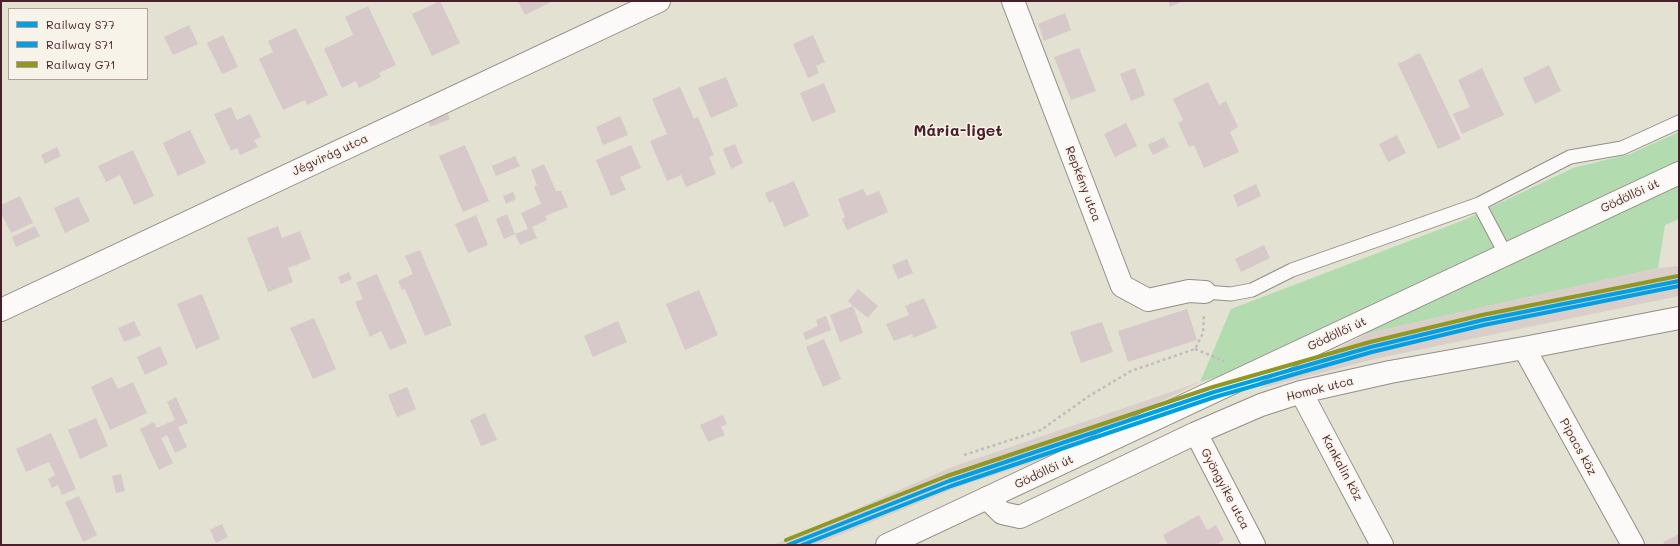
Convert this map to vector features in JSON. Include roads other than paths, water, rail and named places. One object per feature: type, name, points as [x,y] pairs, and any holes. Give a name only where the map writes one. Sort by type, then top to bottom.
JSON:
[{"type":"street","name":"Jégvirág utca","points":[[1,310],[659,1]]},
{"type":"street","name":"Repkény utca","points":[[1013,1],[1122,286],[1148,300],[1189,291],[1205,292]]},
{"type":"street","name":"Gödöllői út","points":[[887,545],[1679,173]]},
{"type":"street","name":"Homok utca","points":[[987,498],[1002,513],[1020,517],[1196,433],[1261,405],[1301,392],[1390,372],[1679,318]]},
{"type":"street","name":"Pipacs köz","points":[[1524,348],[1633,545]]},
{"type":"street","name":"Kankalin köz","points":[[1301,392],[1382,545]]},
{"type":"street","name":"Gyöngyike utca","points":[[1196,433],[1254,545]]},
{"type":"lane","points":[[1205,292],[1231,294],[1252,290],[1292,270],[1479,204],[1570,157],[1622,148],[1679,122]]},
{"type":"lane","points":[[1479,204],[1506,255]]},
{"type":"rail line","name":"G71","points":[[786,540],[947,476],[1213,387],[1370,342],[1482,315],[1678,276]]},
{"type":"rail line","name":"S77","points":[[788,545],[949,481],[1214,392],[1371,347],[1483,320],[1679,281]]},
{"type":"rail line","name":"S71","points":[[802,545],[951,486],[1215,397],[1372,352],[1484,325],[1679,286]]},
{"type":"district","name":"Mária-liget","points":[[958,131]]}]
